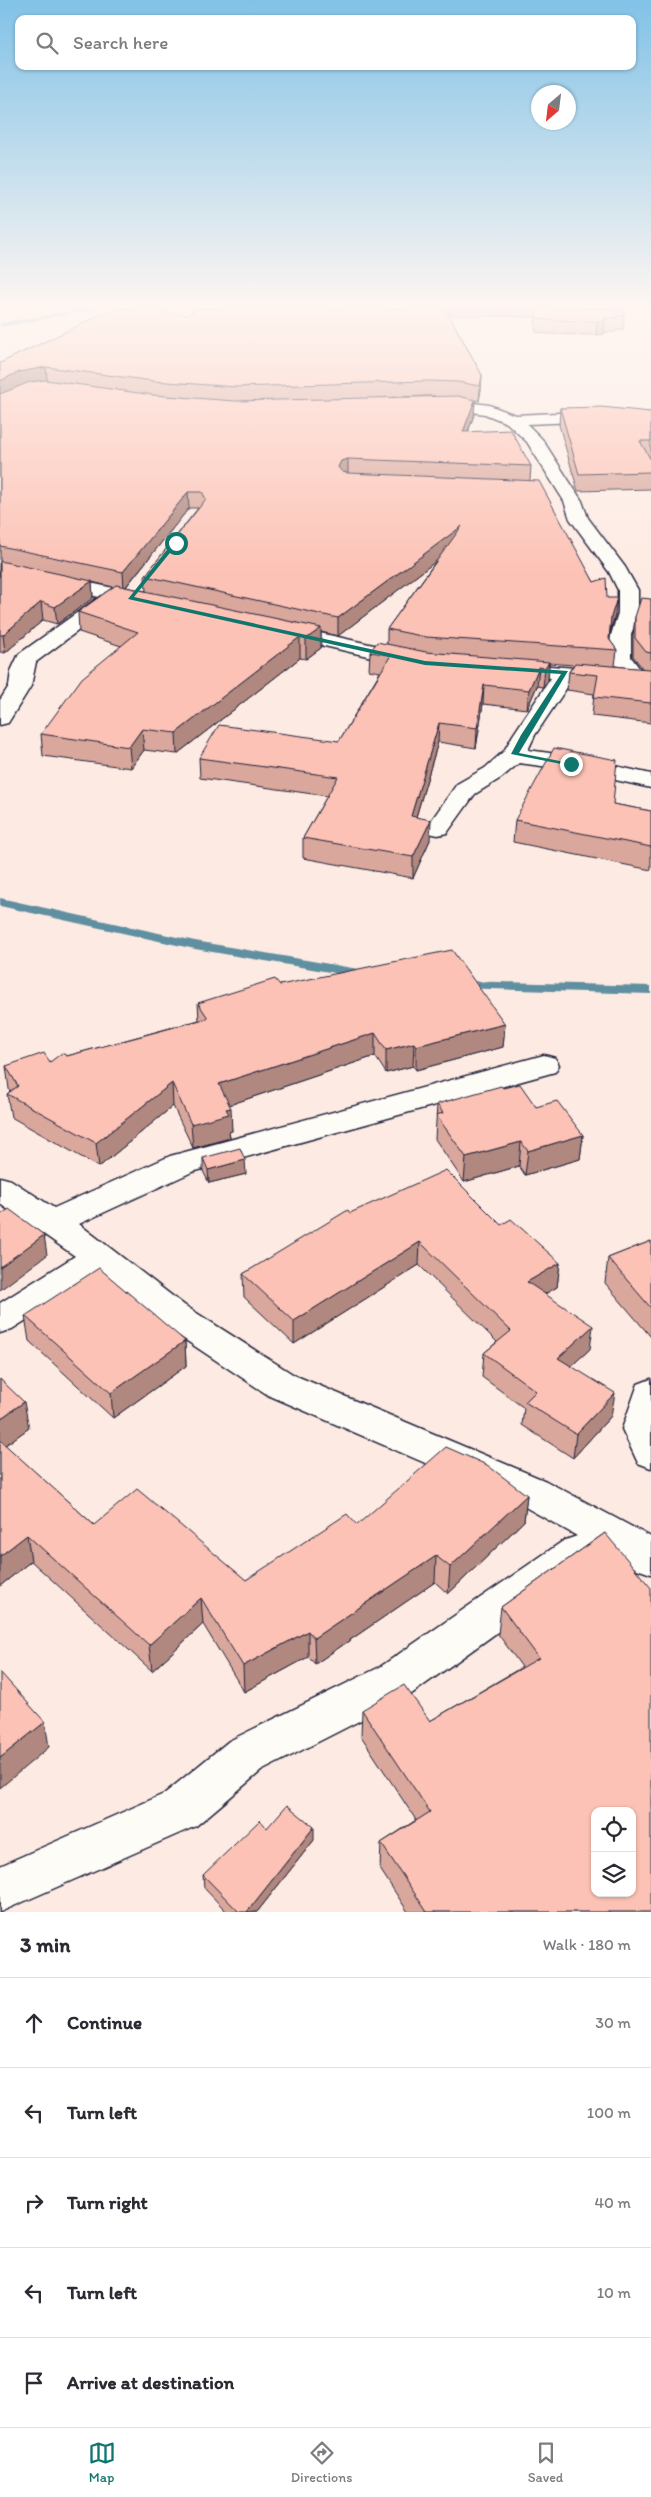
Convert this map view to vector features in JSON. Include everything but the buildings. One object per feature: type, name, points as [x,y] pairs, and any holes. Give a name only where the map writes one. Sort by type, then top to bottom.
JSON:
[{"type":"street","points":[[417,403],[457,404],[489,410],[513,420],[534,439],[567,491],[579,519],[618,571],[628,590],[628,613],[621,635],[620,658],[643,679]]},
{"type":"street","points":[[513,420],[570,416],[621,417],[651,422]]},
{"type":"street","points":[[547,490],[567,491]]},
{"type":"street","points":[[0,570],[129,592],[158,603]]},
{"type":"street","points":[[0,718],[20,686],[27,659],[129,592]]},
{"type":"street","points":[[262,626],[425,663]]},
{"type":"street","points":[[491,668],[643,679]]},
{"type":"street","points":[[438,828],[466,789],[493,773],[514,754],[524,735],[566,673]]},
{"type":"street","points":[[514,754],[651,781]]},
{"type":"street","points":[[53,1222],[181,1164],[544,1065]]},
{"type":"street","points":[[0,1188],[53,1222],[172,1314],[281,1385],[532,1492],[651,1557]]},
{"type":"street","points":[[0,1320],[100,1257]]},
{"type":"street","points":[[651,1394],[641,1429],[651,1452]]},
{"type":"street","points":[[0,1890],[180,1810],[245,1756],[395,1681],[606,1532]]},
{"type":"waterway","points":[[0,902],[195,945],[364,974]]},
{"type":"waterway","points":[[461,985],[651,990]]},
{"type":"route","points":[[176,543],[130,598],[425,663],[566,673],[524,735],[514,754],[571,764]]}]
